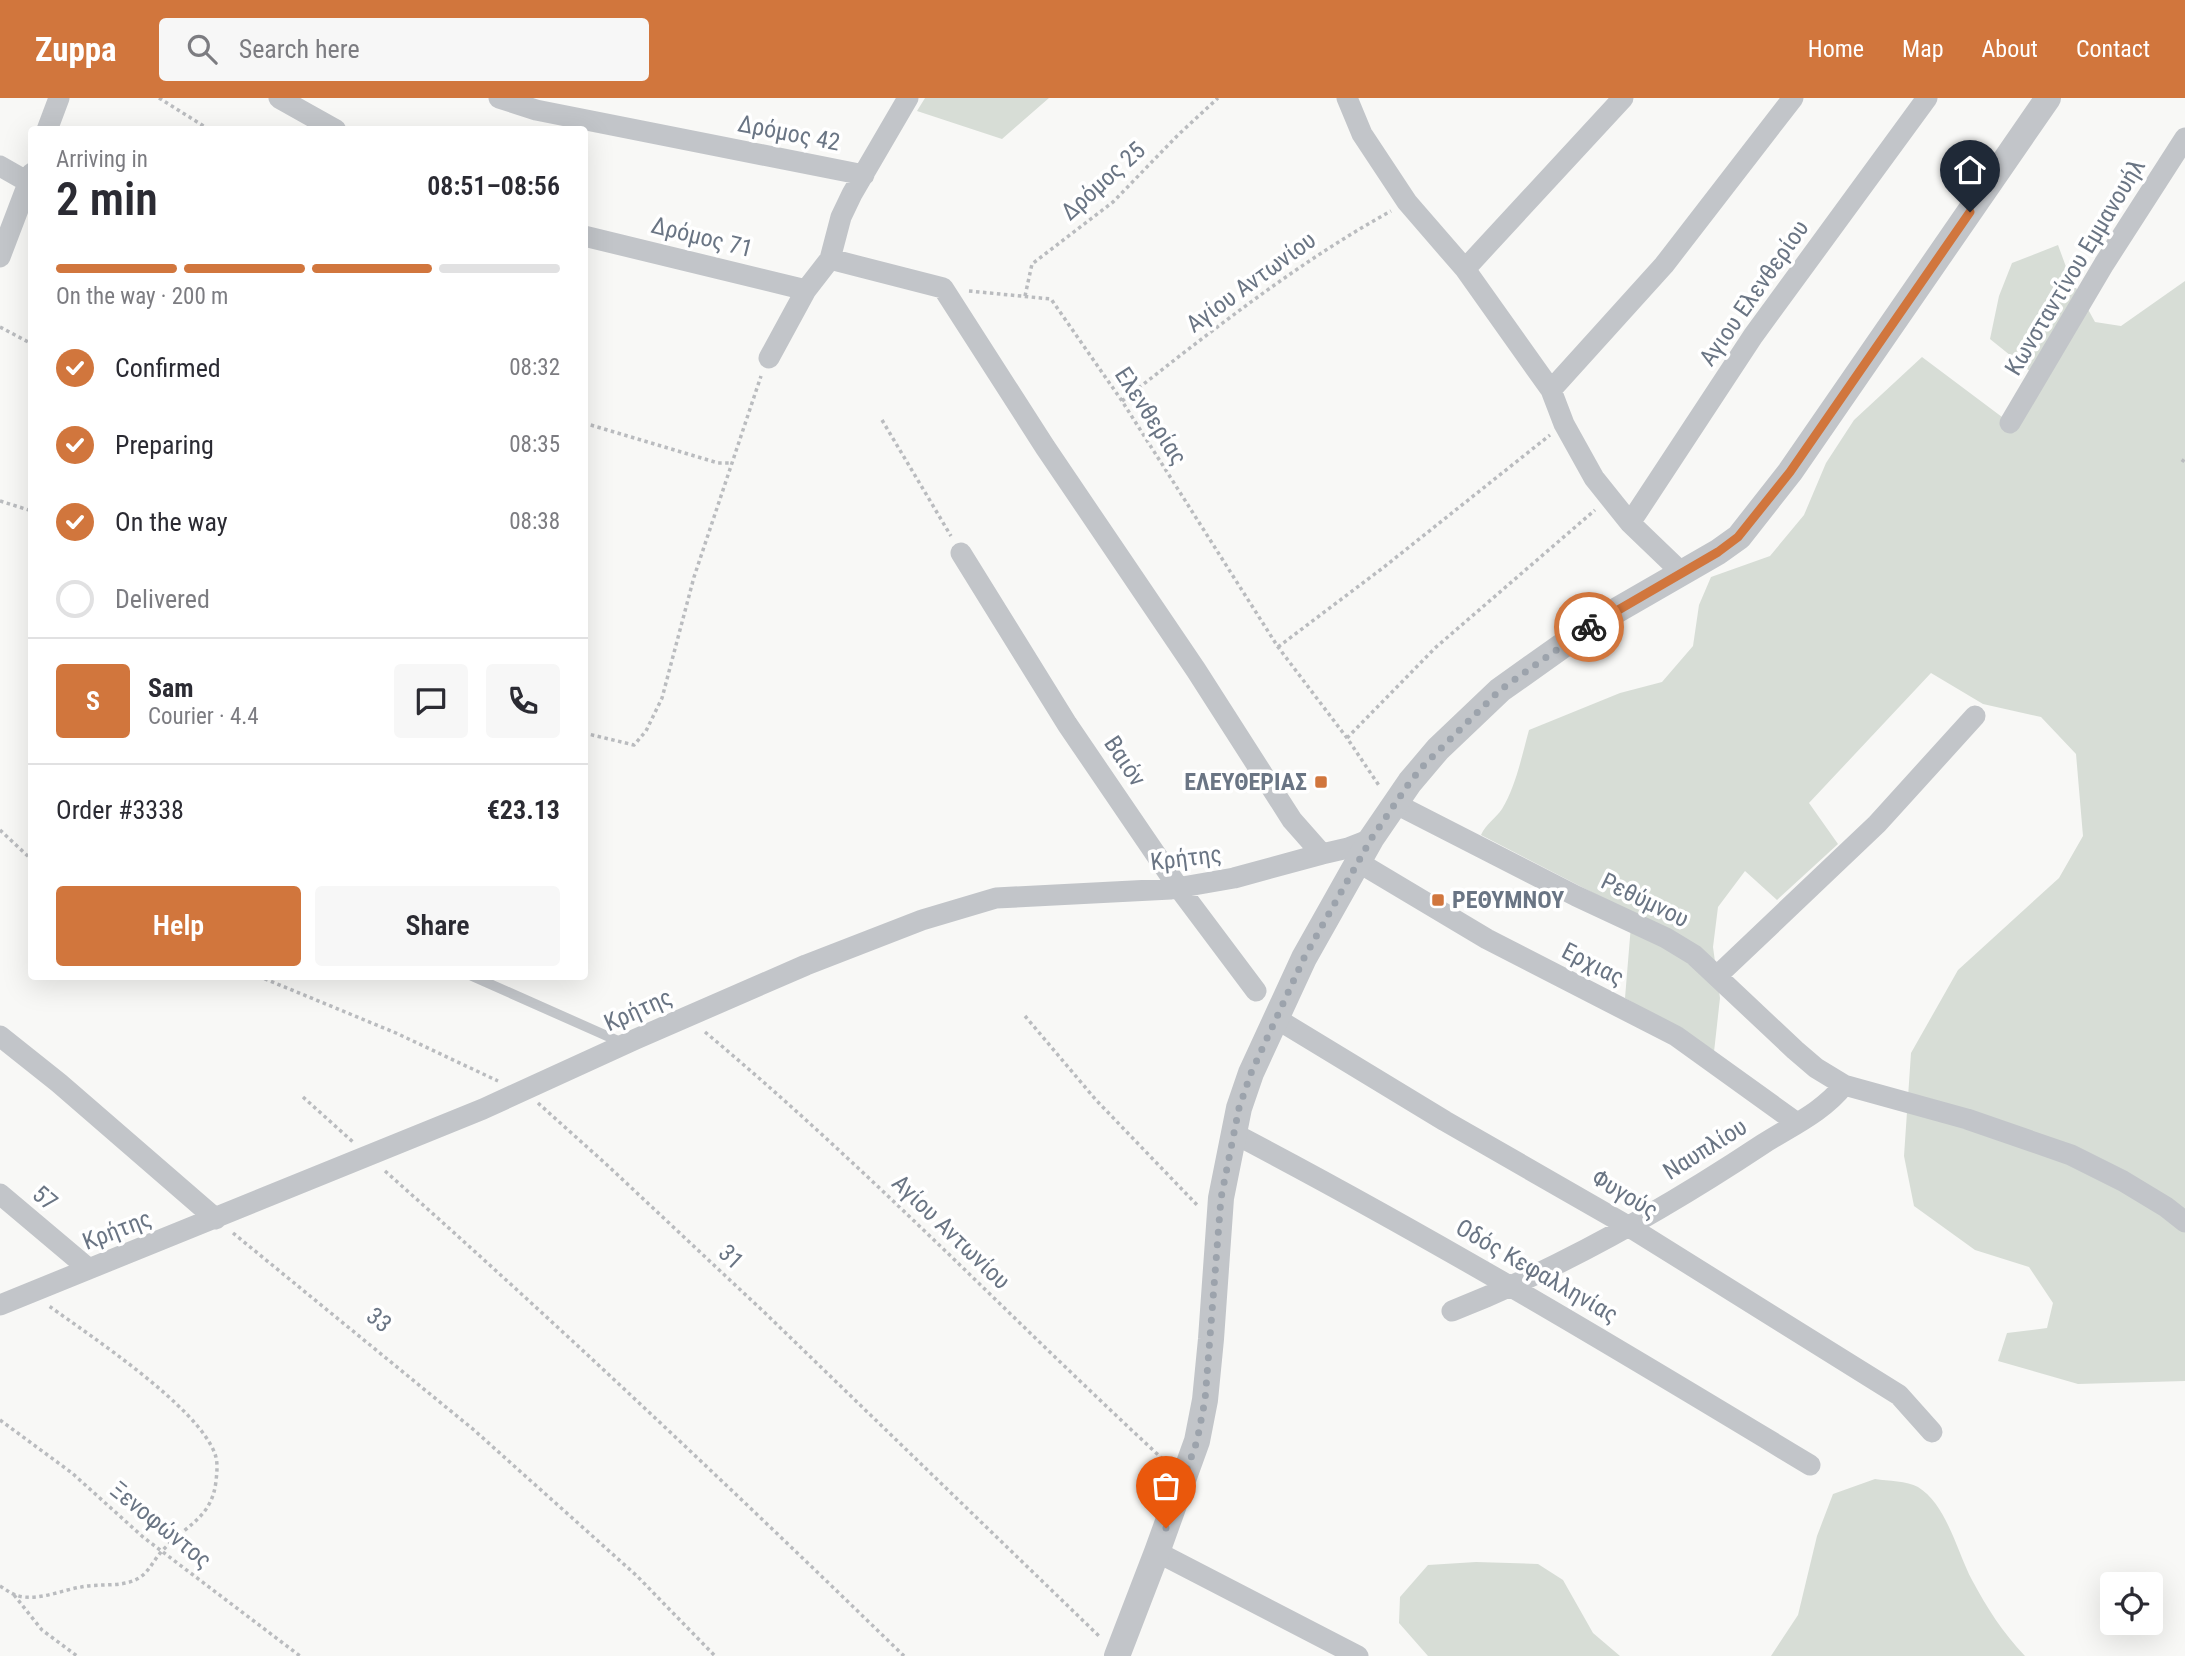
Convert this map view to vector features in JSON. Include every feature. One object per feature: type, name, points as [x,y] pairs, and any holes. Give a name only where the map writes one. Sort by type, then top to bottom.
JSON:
[{"type":"street","points":[[48,126],[59,98]]},
{"type":"street","points":[[279,98],[329,126]]},
{"type":"street","name":"Δρόμος 42","points":[[499,98],[536,110],[864,175]]},
{"type":"street","points":[[769,358],[806,290],[830,259],[841,217],[908,98]]},
{"type":"street","points":[[1347,98],[1362,134],[1407,202],[1465,269],[1551,390],[1564,424],[1594,478],[1630,523],[1681,572]]},
{"type":"street","points":[[1465,269],[1623,98]]},
{"type":"street","points":[[1551,390],[1664,265],[1744,165],[1793,98]]},
{"type":"street","name":"Αγιου Ελενθερίου","points":[[1630,523],[1753,336],[1927,98]]},
{"type":"street","points":[[1117,1655],[1197,1441],[1205,1400],[1216,1286],[1219,1218],[1233,1132],[1251,1073],[1304,958],[1364,850],[1394,803],[1438,749],[1500,690],[1593,624],[1718,552],[1751,523],[1790,472],[2048,98]]},
{"type":"street","name":"Κωνσταντίνου Εμμανουήλ","points":[[2010,423],[2104,264],[2185,138]]},
{"type":"street","points":[[0,166],[28,176]]},
{"type":"street","points":[[0,257],[28,182]]},
{"type":"street","name":"Δρόμος 71","points":[[588,237],[806,290]]},
{"type":"street","points":[[830,259],[943,288],[1292,820],[1322,854]]},
{"type":"street","name":"Βαιόν","points":[[961,553],[1067,724],[1178,887],[1256,991]]},
{"type":"street","points":[[1717,976],[1877,824],[1975,716]]},
{"type":"street","name":"Ρεθύμνου","points":[[1394,803],[1576,896],[1666,938],[1694,955],[1816,1068],[1844,1085],[1967,1119],[2071,1155],[2123,1181],[2185,1222]]},
{"type":"street","name":"Κρήτης","points":[[0,1305],[369,1157],[806,965],[922,920],[996,898],[1178,887],[1234,878],[1348,848],[1364,850]]},
{"type":"street","name":"Ερχιας","points":[[1364,850],[1487,939],[1676,1036],[1797,1123]]},
{"type":"street","name":"Φυγούς","points":[[1278,1019],[1445,1121],[1628,1226],[1899,1395],[1932,1432]]},
{"type":"street","points":[[0,1036],[59,1083],[216,1219]]},
{"type":"street","name":"Ναυπλίου","points":[[1452,1311],[1513,1287],[1712,1178],[1822,1108],[1844,1085]]},
{"type":"street","name":"Οδός Κεφαλληνίας","points":[[1233,1132],[1347,1192],[1513,1287],[1810,1465]]},
{"type":"street","name":"57","points":[[0,1194],[89,1269]]},
{"type":"street","points":[[1157,1552],[1358,1656]]},
{"type":"lane","points":[[481,980],[625,1044]]},
{"type":"path","points":[[159,98],[204,126]]},
{"type":"path","name":"Δρόμος 25","points":[[1025,296],[1032,264],[1112,202],[1218,98]]},
{"type":"path","name":"Αγίου Αντωνίου","points":[[1122,401],[1234,314],[1330,246],[1407,202]]},
{"type":"path","name":"Ελενθερίας","points":[[943,288],[1051,299],[1122,401],[1278,647],[1394,803]]},
{"type":"path","points":[[0,327],[28,342]]},
{"type":"path","points":[[588,734],[634,745],[646,731],[662,698],[694,577],[758,381],[769,358]]},
{"type":"path","points":[[882,420],[961,553]]},
{"type":"path","points":[[588,423],[718,463],[732,463]]},
{"type":"path","points":[[1278,647],[1564,424]]},
{"type":"path","points":[[1346,738],[1435,648],[1610,498]]},
{"type":"path","points":[[0,501],[28,510]]},
{"type":"path","points":[[0,830],[28,856]]},
{"type":"path","name":"31","points":[[268,980],[396,1033],[523,1091],[606,1164],[764,1312],[1117,1655]]},
{"type":"path","points":[[1025,1016],[1096,1100],[1201,1210],[1219,1218]]},
{"type":"path","name":"Αγίου Αντωνίου","points":[[687,1017],[774,1090],[903,1209],[1184,1479]]},
{"type":"path","points":[[303,1097],[495,1268],[737,1494],[904,1656]]},
{"type":"path","name":"33","points":[[216,1219],[474,1430],[637,1576],[715,1656]]},
{"type":"path","points":[[0,1586],[26,1597],[43,1596],[83,1586],[127,1583],[146,1573],[162,1551],[209,1508],[217,1472],[216,1458],[210,1443],[194,1420],[119,1356],[30,1292]]},
{"type":"path","name":"Ξενοφώντος","points":[[0,1420],[72,1473],[162,1551],[300,1656]]},
{"type":"path","points":[[14,1594],[42,1630],[77,1656]]},
{"type":"shaded area","points":[[925,98],[1049,98],[1002,139],[917,111]]},
{"type":"shaded area","points":[[2058,245],[2069,275],[2095,322],[2121,326],[2185,281],[2185,1381],[2078,1384],[1998,1361],[2007,1333],[2047,1328],[2053,1303],[2029,1267],[1975,1250],[1914,1206],[1904,1156],[1911,1053],[1958,970],[2059,878],[2083,836],[2076,754],[2041,717],[1983,704],[1931,673],[1809,803],[1838,844],[1777,900],[1745,871],[1718,907],[1713,947],[1720,998],[1714,1052],[1625,998],[1632,913],[1481,835],[1507,800],[1529,730],[1620,693],[1662,682],[1693,646],[1699,605],[1711,577],[1770,556],[1804,515],[1826,463],[1854,420],[1922,357],[2010,423],[2042,381],[1990,339],[1999,296],[2012,263]]},
{"type":"shaded area","points":[[1875,1479],[1914,1485],[1937,1505],[1984,1600],[2025,1656],[1771,1656],[1798,1615],[1817,1536],[1833,1494]]},
{"type":"shaded area","points":[[1476,1562],[1538,1564],[1563,1580],[1593,1633],[1620,1656],[1428,1656],[1399,1623],[1400,1597],[1428,1565]]},
{"type":"way so far","points":[[1166,1528],[1197,1441],[1205,1400],[1216,1286],[1217,1232],[1233,1132],[1251,1073],[1304,958],[1371,839],[1424,765],[1500,690],[1589,627]]},
{"type":"place","name":"ΕΛΕΥΘΕΡΙΑΣ","points":[[1321,782]]},
{"type":"place","name":"ΡΕΘΥΜΝΟΥ","points":[[1438,900]]},
{"type":"route","points":[[1589,627],[1636,597],[1718,552],[1751,523],[1790,472],[1970,212]]}]
